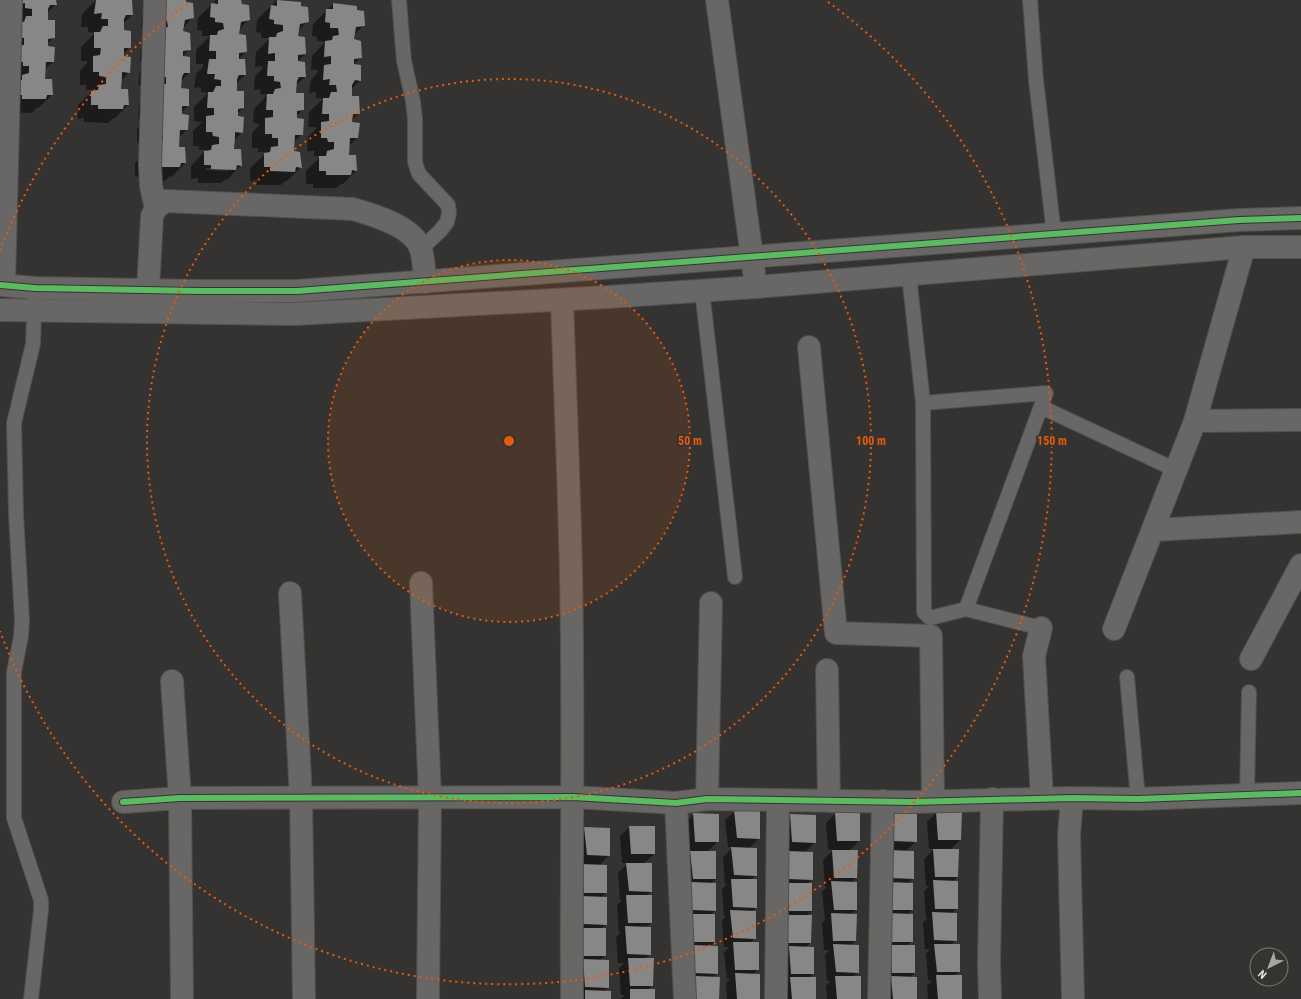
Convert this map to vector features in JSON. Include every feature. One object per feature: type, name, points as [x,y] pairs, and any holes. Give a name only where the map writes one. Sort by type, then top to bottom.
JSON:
[{"type":"street","points":[[11,0],[2,285],[35,288],[297,292],[1239,220],[1301,218]]},
{"type":"street","points":[[155,0],[150,165],[151,186],[156,208]]},
{"type":"street","points":[[717,0],[756,287]]},
{"type":"street","points":[[148,290],[152,216],[156,208],[165,202],[353,209],[378,216],[400,227],[413,238],[421,249],[425,282]]},
{"type":"street","points":[[0,310],[294,314],[562,300],[756,287],[1244,247],[1301,247]]},
{"type":"street","points":[[1114,629],[1195,421],[1244,247]]},
{"type":"street","points":[[562,300],[571,574],[573,797],[571,910],[572,999]]},
{"type":"street","points":[[809,347],[836,633],[931,636],[933,801]]},
{"type":"street","points":[[1195,421],[1301,420]]},
{"type":"street","points":[[1152,530],[1301,522]]},
{"type":"street","points":[[1251,659],[1301,565]]},
{"type":"street","points":[[422,583],[430,798],[428,999]]},
{"type":"street","points":[[290,594],[301,798],[304,999]]},
{"type":"street","points":[[708,799],[711,603]]},
{"type":"street","points":[[1041,628],[1034,656],[1042,798]]},
{"type":"street","points":[[828,670],[829,800]]},
{"type":"street","points":[[172,681],[180,798],[182,999]]},
{"type":"street","points":[[123,802],[180,798],[573,797],[676,803],[708,799],[778,801],[933,801],[1072,798],[1138,800],[1301,793]]},
{"type":"street","points":[[1072,798],[1069,836],[1072,999]]},
{"type":"street","points":[[990,999],[989,962],[992,800]]},
{"type":"street","points":[[776,999],[778,801]]},
{"type":"street","points":[[880,999],[884,801]]},
{"type":"street","points":[[676,803],[685,999]]},
{"type":"lane","points":[[399,0],[404,61],[413,101],[415,119],[415,162],[419,174],[448,205],[449,213],[447,222],[440,231],[421,249]]},
{"type":"lane","points":[[1030,0],[1036,80],[1054,234]]},
{"type":"lane","points":[[909,274],[923,403],[924,612],[930,618],[966,609],[1041,628]]},
{"type":"lane","points":[[31,999],[41,900],[14,818],[14,672],[21,636],[22,620],[16,514],[14,423],[33,344],[35,288]]},
{"type":"lane","points":[[702,290],[735,577]]},
{"type":"lane","points":[[923,403],[1046,393],[966,609]]},
{"type":"lane","points":[[1041,406],[1176,470]]},
{"type":"lane","points":[[1127,677],[1138,800]]},
{"type":"lane","points":[[1247,795],[1249,692]]},
{"type":"building","points":[[18,0],[56,0],[57,5],[50,5],[48,9],[48,20],[55,20],[55,38],[48,39],[48,46],[55,47],[54,62],[46,62],[45,79],[52,79],[53,95],[47,95],[46,99],[22,99],[22,95],[15,95],[15,80],[22,80],[22,75],[29,73],[29,66],[23,66],[23,62],[16,62],[17,46],[24,45],[24,38],[17,37],[18,21],[24,22],[26,16],[32,16],[32,9],[25,8],[25,3],[18,4]]},
{"type":"building","points":[[96,0],[132,0],[133,15],[126,15],[124,19],[124,30],[131,31],[131,48],[124,48],[124,56],[131,57],[130,73],[122,72],[121,89],[128,89],[129,105],[124,105],[123,109],[98,109],[98,105],[91,105],[91,91],[98,90],[99,85],[106,84],[106,77],[99,76],[99,72],[93,72],[93,56],[100,55],[101,48],[94,48],[94,32],[100,32],[103,26],[108,26],[108,19],[101,19],[102,13],[94,14]]},
{"type":"building","points":[[162,0],[186,0],[186,2],[193,3],[194,18],[185,20],[183,31],[190,33],[191,50],[183,51],[183,56],[190,57],[190,73],[184,73],[182,77],[181,88],[189,89],[189,106],[182,106],[182,114],[189,115],[188,130],[180,130],[179,147],[185,147],[186,163],[181,163],[180,167],[155,167],[156,143],[163,141],[163,134],[157,134],[160,84],[166,84],[166,77],[159,77],[162,28],[168,27],[167,21],[159,20]]},
{"type":"building","points":[[218,0],[241,0],[242,4],[249,5],[250,20],[241,22],[239,34],[246,35],[247,52],[239,53],[239,59],[245,59],[246,75],[239,75],[237,79],[237,91],[244,91],[244,108],[238,109],[238,116],[244,117],[243,133],[235,132],[234,149],[241,149],[242,166],[237,165],[236,170],[211,169],[211,165],[204,165],[204,151],[211,150],[212,145],[219,144],[219,137],[213,136],[212,132],[206,132],[206,116],[214,115],[214,108],[207,108],[208,92],[213,92],[216,86],[221,86],[221,80],[214,79],[215,74],[207,74],[209,59],[216,59],[216,51],[209,51],[210,35],[217,35],[218,31],[224,29],[223,23],[215,22],[215,18],[210,17],[211,3],[218,4]]},
{"type":"building","points":[[277,0],[301,2],[301,6],[308,7],[309,22],[300,24],[298,36],[305,37],[306,54],[298,55],[298,61],[305,62],[306,77],[299,77],[297,81],[296,93],[304,93],[304,110],[297,111],[297,118],[304,119],[303,135],[295,135],[294,151],[300,152],[302,168],[296,167],[295,172],[270,171],[270,167],[264,167],[264,153],[270,152],[271,147],[278,146],[278,138],[272,138],[272,134],[265,134],[265,118],[273,117],[273,110],[266,110],[267,94],[273,94],[275,89],[281,88],[280,82],[274,81],[274,76],[267,76],[268,61],[275,61],[275,53],[268,54],[269,37],[276,37],[277,33],[283,31],[283,25],[274,24],[274,20],[269,19],[271,5],[277,6]]},
{"type":"building","points":[[333,3],[357,6],[357,10],[364,11],[365,26],[356,27],[354,39],[361,41],[362,58],[354,59],[354,64],[361,65],[361,81],[355,80],[352,85],[352,96],[359,96],[360,114],[353,114],[352,122],[360,123],[358,138],[350,138],[349,155],[356,155],[357,171],[352,170],[351,175],[326,175],[326,171],[319,171],[319,156],[326,156],[327,151],[334,149],[334,142],[328,142],[327,138],[321,138],[321,122],[329,121],[329,114],[322,114],[323,98],[329,98],[331,92],[337,92],[336,85],[329,85],[330,79],[323,80],[324,65],[331,64],[331,56],[324,57],[325,41],[332,40],[333,36],[339,35],[338,28],[330,28],[330,23],[325,22],[326,9],[333,9]]},
{"type":"building","points":[[734,810],[760,811],[760,839],[737,838]]},
{"type":"building","points":[[936,812],[962,812],[961,840],[938,840]]},
{"type":"building","points":[[693,813],[719,814],[719,842],[695,842]]},
{"type":"building","points":[[835,813],[860,813],[860,841],[837,841]]},
{"type":"building","points":[[891,813],[917,814],[917,842],[893,841]]},
{"type":"building","points":[[790,814],[816,815],[816,843],[792,842]]},
{"type":"building","points":[[629,826],[655,826],[655,854],[631,854]]},
{"type":"building","points":[[584,827],[610,828],[610,856],[587,855]]},
{"type":"building","points":[[731,847],[757,848],[757,876],[734,875]]},
{"type":"building","points":[[933,849],[959,849],[958,877],[935,877]]},
{"type":"building","points":[[832,850],[858,850],[857,878],[834,878]]},
{"type":"building","points":[[888,850],[914,851],[914,879],[890,878]]},
{"type":"building","points":[[690,851],[716,851],[716,879],[693,879]]},
{"type":"building","points":[[787,851],[813,852],[813,880],[789,879]]},
{"type":"building","points":[[626,863],[652,863],[652,892],[629,891]]},
{"type":"building","points":[[581,864],[607,865],[607,893],[584,893]]},
{"type":"building","points":[[731,879],[757,879],[757,908],[733,907]]},
{"type":"building","points":[[933,880],[958,881],[958,909],[935,909]]},
{"type":"building","points":[[831,881],[857,882],[857,910],[834,910]]},
{"type":"building","points":[[690,882],[716,883],[716,911],[692,910]]},
{"type":"building","points":[[888,882],[913,883],[913,910],[890,910]]},
{"type":"building","points":[[787,883],[812,883],[812,911],[789,911]]},
{"type":"building","points":[[626,895],[652,895],[652,923],[628,923]]},
{"type":"building","points":[[581,896],[607,897],[607,925],[583,924]]},
{"type":"building","points":[[730,910],[756,911],[756,939],[733,938]]},
{"type":"building","points":[[932,912],[957,913],[957,941],[934,940]]},
{"type":"building","points":[[831,913],[857,914],[856,941],[833,941]]},
{"type":"building","points":[[887,913],[913,914],[913,942],[889,942]]},
{"type":"building","points":[[689,914],[715,914],[715,942],[691,942]]},
{"type":"building","points":[[786,915],[812,915],[811,943],[788,943]]},
{"type":"building","points":[[625,926],[651,927],[651,955],[627,954]]},
{"type":"building","points":[[580,928],[606,928],[606,956],[583,956]]},
{"type":"building","points":[[733,942],[759,942],[759,970],[735,970]]},
{"type":"building","points":[[833,944],[859,945],[859,973],[836,972]]},
{"type":"building","points":[[934,944],[960,944],[960,972],[937,972]]},
{"type":"building","points":[[692,945],[718,946],[718,974],[694,973]]},
{"type":"building","points":[[890,945],[915,945],[915,973],[892,973]]},
{"type":"building","points":[[789,946],[814,947],[814,974],[791,974]]},
{"type":"building","points":[[628,958],[654,958],[653,986],[630,986]]},
{"type":"building","points":[[583,959],[609,960],[609,988],[585,987]]},
{"type":"building","points":[[735,973],[760,974],[760,999],[737,999]]},
{"type":"building","points":[[936,975],[962,975],[962,999],[938,999]]},
{"type":"building","points":[[694,976],[720,977],[719,999],[695,999]]},
{"type":"building","points":[[835,976],[861,976],[861,999],[837,999]]},
{"type":"building","points":[[891,976],[917,977],[917,999],[893,999]]},
{"type":"building","points":[[790,977],[816,977],[816,999],[792,999]]},
{"type":"building","points":[[630,989],[655,989],[655,999],[630,999]]},
{"type":"building","points":[[585,990],[611,991],[611,999],[585,999]]},
{"type":"cycle path","points":[[0,285],[35,288],[297,291],[1239,220],[1301,218]]},
{"type":"cycle path","points":[[123,802],[180,798],[573,797],[676,803],[707,799],[911,802],[1072,798],[1138,799],[1301,793]]}]
